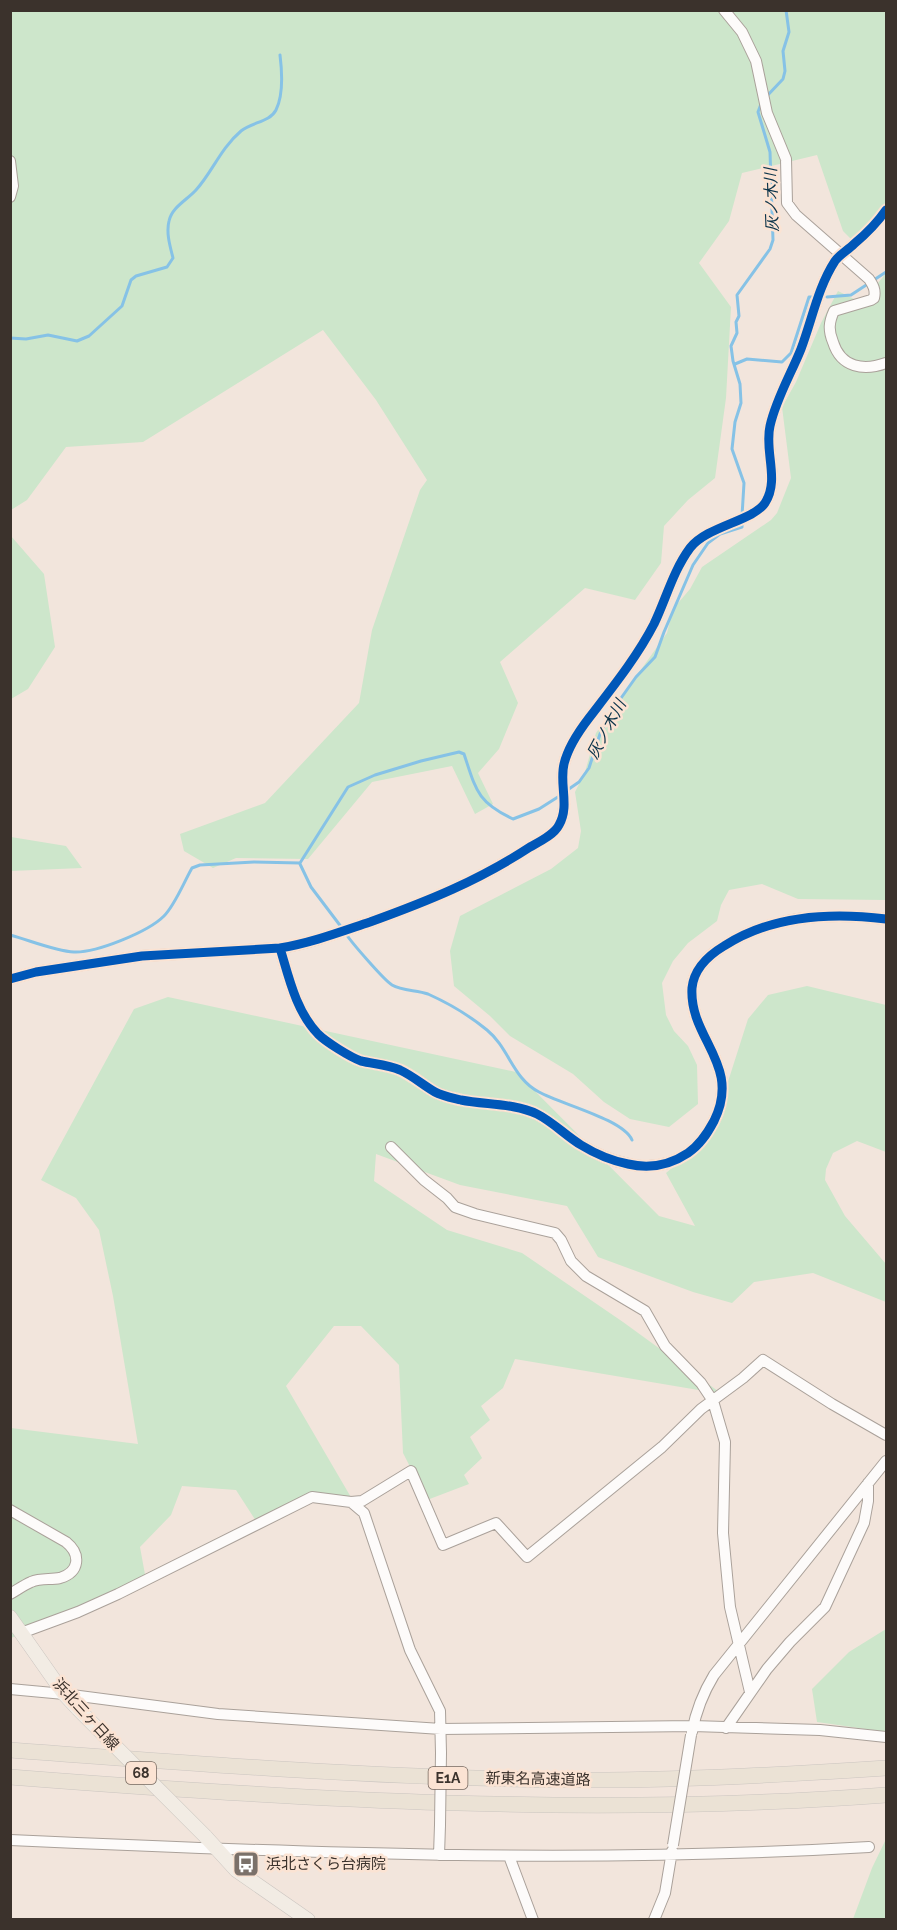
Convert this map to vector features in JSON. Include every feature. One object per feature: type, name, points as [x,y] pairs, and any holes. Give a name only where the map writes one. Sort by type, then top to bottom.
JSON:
[{"type":"highway","name":"新東名高速道路","points":[[10,1750],[308,1772],[468,1778],[572,1780],[710,1778],[886,1768]]},
{"type":"highway","name":"新東名高速道路","points":[[10,1779],[311,1799],[456,1804],[571,1806],[712,1804],[886,1795]]},
{"type":"main road","name":"浜北三ヶ日線","points":[[10,1617],[64,1694],[236,1870],[308,1920]]},
{"type":"street","points":[[724,10],[742,32],[756,61],[772,126],[781,141],[786,159],[787,203],[796,215],[871,282],[875,293],[871,300],[834,311],[829,330],[839,357],[849,364],[863,368],[886,363]]},
{"type":"street","points":[[10,161],[13,186],[10,197]]},
{"type":"street","points":[[10,979],[36,972],[142,956],[280,948],[304,944],[450,892],[474,881],[550,835],[559,826],[565,800],[564,765],[578,732],[632,661],[654,624],[671,582],[690,548],[708,533],[764,505],[771,480],[769,428],[802,347],[823,287],[834,262],[865,234],[886,210]]},
{"type":"street","points":[[280,948],[303,1014],[319,1035],[359,1060],[398,1069],[415,1077],[436,1092],[458,1099],[512,1107],[536,1114],[584,1146],[626,1164],[646,1167],[664,1164],[688,1153],[706,1137],[718,1112],[723,1094],[721,1074],[699,1022],[692,986],[707,957],[734,940],[765,926],[791,920],[838,916],[886,919]]},
{"type":"street","points":[[391,1147],[455,1207],[555,1233],[571,1261],[586,1276],[645,1311],[665,1346],[701,1383],[713,1401],[725,1442],[723,1533],[730,1607],[750,1692]]},
{"type":"street","points":[[21,1633],[118,1594],[312,1497],[351,1502],[362,1501],[411,1471],[443,1545],[496,1523],[527,1557],[662,1447],[701,1409],[763,1359],[832,1404],[886,1435]]},
{"type":"street","points":[[654,1920],[665,1893],[692,1731],[703,1693],[739,1642],[886,1461]]},
{"type":"street","points":[[726,1728],[750,1692],[790,1642],[825,1607],[864,1523],[868,1502],[868,1483]]},
{"type":"street","points":[[351,1502],[364,1513],[410,1650],[440,1711],[439,1855]]},
{"type":"street","points":[[10,1510],[66,1542],[74,1548],[78,1556],[71,1571],[62,1577],[31,1582],[10,1594]]},
{"type":"street","points":[[10,1689],[218,1714],[441,1729],[692,1731],[726,1728],[820,1730],[886,1737]]},
{"type":"street","points":[[10,1840],[217,1849],[509,1856],[672,1850],[869,1847]]},
{"type":"street","points":[[509,1856],[533,1920]]},
{"type":"green space","points":[[11,11],[886,11],[886,222],[852,240],[843,231],[817,155],[742,173],[729,221],[699,263],[731,307],[726,398],[715,478],[688,500],[664,526],[661,563],[635,600],[585,588],[500,662],[518,703],[499,749],[478,773],[493,804],[475,814],[452,766],[372,782],[308,859],[236,858],[213,868],[184,851],[180,834],[265,803],[359,703],[372,630],[420,490],[427,480],[376,400],[323,330],[143,442],[66,447],[27,500],[11,510]]},
{"type":"green space","points":[[886,273],[886,900],[798,899],[762,884],[729,890],[721,905],[717,921],[688,943],[673,961],[662,983],[666,1015],[674,1031],[688,1046],[697,1065],[698,1104],[669,1127],[630,1119],[604,1102],[573,1074],[510,1036],[454,986],[450,951],[460,916],[551,869],[578,848],[581,831],[575,792],[585,772],[596,733],[667,633],[673,609],[690,589],[702,567],[771,520],[777,513],[791,478],[782,407],[838,291],[862,303]]},
{"type":"green space","points":[[11,536],[44,574],[55,647],[28,689],[11,699]]},
{"type":"green space","points":[[11,837],[66,846],[82,868],[11,871]]},
{"type":"green space","points":[[807,986],[886,1005],[886,1152],[857,1141],[833,1153],[826,1169],[825,1180],[845,1216],[886,1264],[886,1302],[813,1273],[754,1282],[732,1303],[693,1292],[598,1257],[567,1206],[460,1185],[376,1154],[374,1181],[447,1230],[522,1253],[623,1322],[722,1394],[515,1359],[503,1388],[481,1406],[490,1420],[470,1437],[482,1458],[464,1475],[469,1484],[427,1500],[403,1453],[399,1365],[361,1326],[334,1326],[286,1386],[352,1499],[312,1497],[258,1524],[236,1490],[182,1486],[171,1515],[140,1547],[146,1580],[11,1638],[11,1428],[138,1444],[113,1296],[99,1230],[76,1198],[41,1180],[134,1009],[168,997],[516,1072],[659,1216],[695,1226],[666,1173],[711,1135],[748,1019],[768,995]]},
{"type":"green space","points":[[886,1629],[886,1732],[817,1722],[812,1689],[849,1652]]},
{"type":"green space","points":[[886,1839],[886,1919],[853,1919],[872,1868]]},
{"type":"waterway","name":"灰ノ木川","points":[[766,97],[783,79],[785,71],[783,51],[789,32],[786,10]]},
{"type":"waterway","points":[[10,338],[26,339],[48,335],[77,341],[89,336],[122,306],[131,280],[136,276],[167,267],[173,258],[168,230],[173,212],[202,183],[222,153],[241,131],[270,117],[276,110],[281,90],[280,55]]},
{"type":"waterway","name":"灰ノ木川","points":[[742,516],[744,483],[732,449],[735,422],[741,403],[740,384],[731,346],[737,333],[736,322],[739,316],[737,295],[770,249],[773,240],[770,152],[758,112],[761,104]]},
{"type":"waterway","points":[[827,297],[851,295],[886,272]]},
{"type":"waterway","points":[[735,364],[747,359],[782,362],[791,353],[809,297],[812,297]]},
{"type":"waterway","name":"灰ノ木川","points":[[566,791],[579,782],[589,768],[600,734],[614,708],[636,677],[655,657],[693,565],[708,543],[720,534],[742,527],[742,523]]},
{"type":"waterway","name":"灰ノ木川","points":[[300,863],[348,787],[375,775],[421,761],[459,752],[464,754],[479,794],[492,807],[513,819],[539,809],[561,795]]},
{"type":"waterway","name":"灰ノ木川","points":[[10,935],[67,951],[95,949],[134,935],[164,916],[176,900],[192,868],[200,865],[254,862],[300,863]]},
{"type":"waterway","points":[[300,864],[311,887],[342,928]]},
{"type":"waterway","points":[[346,934],[392,985],[436,998],[487,1030],[501,1045],[517,1071],[530,1086],[549,1097],[617,1125],[632,1140]]},
{"type":"cycle path","points":[[280,948],[337,933],[432,898],[491,870],[546,838],[557,829],[564,810],[563,772],[568,751],[581,728],[640,648],[654,624],[684,557],[698,540],[751,515],[765,503],[772,475],[770,426],[780,396],[801,349],[824,282],[837,259],[867,232],[886,210]]},
{"type":"cycle path","points":[[10,979],[36,972],[142,956],[280,948],[294,994],[310,1025],[318,1034],[345,1053],[361,1061],[400,1070],[444,1096],[528,1110],[543,1117],[575,1141],[598,1154],[628,1164],[651,1166],[674,1160],[696,1146],[714,1121],[721,1101],[722,1083],[719,1067],[693,1006],[693,981],[703,963],[718,950],[742,936],[782,922],[823,916],[886,919]]},
{"type":"place","name":"浜北さくら台病院","points":[[246,1864]]}]
